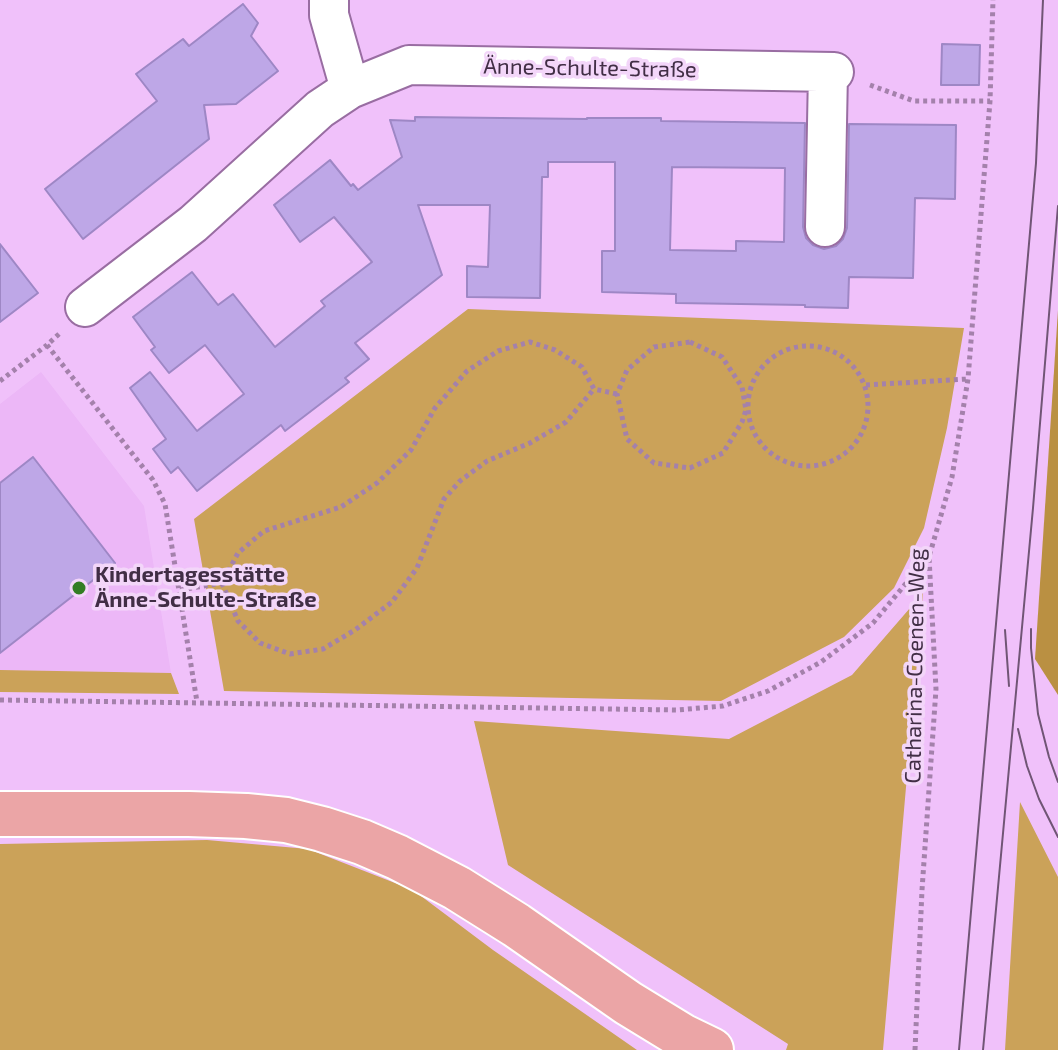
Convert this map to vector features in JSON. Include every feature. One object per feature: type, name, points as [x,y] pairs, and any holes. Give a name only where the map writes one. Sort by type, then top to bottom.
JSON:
[{"type":"main road","points":[[0,799],[51,814]]},
{"type":"main road","points":[[0,814],[246,816],[286,820],[362,842],[457,888],[628,1003],[711,1050]]},
{"type":"street","points":[[329,0],[329,15],[350,89]]},
{"type":"street","name":"Änne-Schulte-Straße","points":[[85,307],[193,224],[320,109],[350,89],[409,65],[831,72]]},
{"type":"street","points":[[825,227],[831,72]]},
{"type":"path","name":"Catharina-Coenen-Weg","points":[[915,1050],[936,689],[929,557],[952,477],[968,379],[990,101],[993,0]]},
{"type":"path","points":[[831,72],[914,101],[990,101]]},
{"type":"path","points":[[0,381],[47,345],[85,307]]},
{"type":"path","points":[[222,583],[238,553],[264,531],[341,507],[377,483],[411,450],[435,408],[467,371],[498,351],[530,342],[555,350],[582,367],[594,389],[617,394]]},
{"type":"path","points":[[866,385],[845,357],[813,344],[779,351],[755,376],[746,410],[742,422],[723,453],[690,468],[654,463],[627,439],[617,394],[627,370],[654,347],[690,342],[722,357],[742,387],[746,410],[758,442],[786,463],[821,467],[851,450],[868,420],[866,385]]},
{"type":"path","points":[[47,345],[153,480],[165,504],[197,702]]},
{"type":"path","points":[[866,385],[968,379]]},
{"type":"path","points":[[222,583],[238,621],[260,643],[290,654],[323,649],[392,602],[417,568],[444,499],[460,481],[487,461],[530,443],[566,422],[594,389]]},
{"type":"path","points":[[0,700],[677,710],[723,706],[768,691],[821,662],[873,623],[929,557]]},
{"type":"path","points":[[180,590],[222,583]]},
{"type":"shaded area","points":[[468,309],[964,328],[947,428],[924,528],[894,588],[844,637],[721,701],[224,691],[194,519]]},
{"type":"shaded area","points":[[1058,310],[1058,695],[1035,659]]},
{"type":"shaded area","name":"Kindertagesstätte Änne-Schulte-Straße","points":[[41,372],[144,506],[171,673],[0,670],[0,404]]},
{"type":"shaded area","points":[[923,593],[883,1050],[786,1050],[788,1044],[508,865],[474,721],[729,739],[852,675]]},
{"type":"shaded area","points":[[0,670],[171,673],[179,694],[0,692]]},
{"type":"shaded area","points":[[1020,802],[1058,877],[1058,1050],[1005,1050]]},
{"type":"shaded area","points":[[207,840],[308,849],[413,890],[637,1050],[0,1050],[0,844]]},
{"type":"building","points":[[243,4],[258,23],[251,36],[278,71],[236,104],[204,105],[209,139],[83,239],[45,189],[157,101],[136,74],[183,39],[189,46]]},
{"type":"building","points":[[942,44],[980,45],[979,85],[941,85]]},
{"type":"building","points":[[415,117],[661,118],[661,121],[805,123],[803,227],[806,238],[824,249],[836,246],[847,228],[849,124],[956,125],[955,199],[915,198],[913,278],[849,277],[848,308],[676,303],[676,294],[602,292],[602,251],[615,251],[615,162],[548,162],[548,177],[542,177],[540,298],[467,297],[467,266],[488,267],[490,205],[418,205],[442,275],[355,343],[369,359],[345,378],[349,382],[285,431],[281,425],[197,491],[178,467],[171,473],[153,449],[166,439],[130,388],[150,372],[197,431],[244,394],[205,345],[169,373],[151,350],[155,347],[133,317],[192,272],[218,305],[233,294],[275,347],[325,306],[321,301],[372,262],[334,217],[300,242],[274,205],[330,160],[358,190],[402,157],[390,120],[415,121]],"holes":[[[672,167],[785,168],[784,242],[736,241],[736,251],[670,250]]]},
{"type":"building","points":[[0,244],[38,293],[0,322]]},
{"type":"building","points":[[33,457],[115,563],[0,653],[0,483]]},
{"type":"tram line","points":[[959,1050],[1036,163],[1043,0]]},
{"type":"tram line","points":[[983,1050],[1058,206]]},
{"type":"tram line","points":[[1031,629],[1038,714],[1058,782]]},
{"type":"tram line","points":[[1005,630],[1009,686]]},
{"type":"tram line","points":[[1018,729],[1039,799],[1058,837]]},
{"type":"place","name":"Kindertagesstätte Änne-Schulte-Straße","points":[[79,588]]}]
